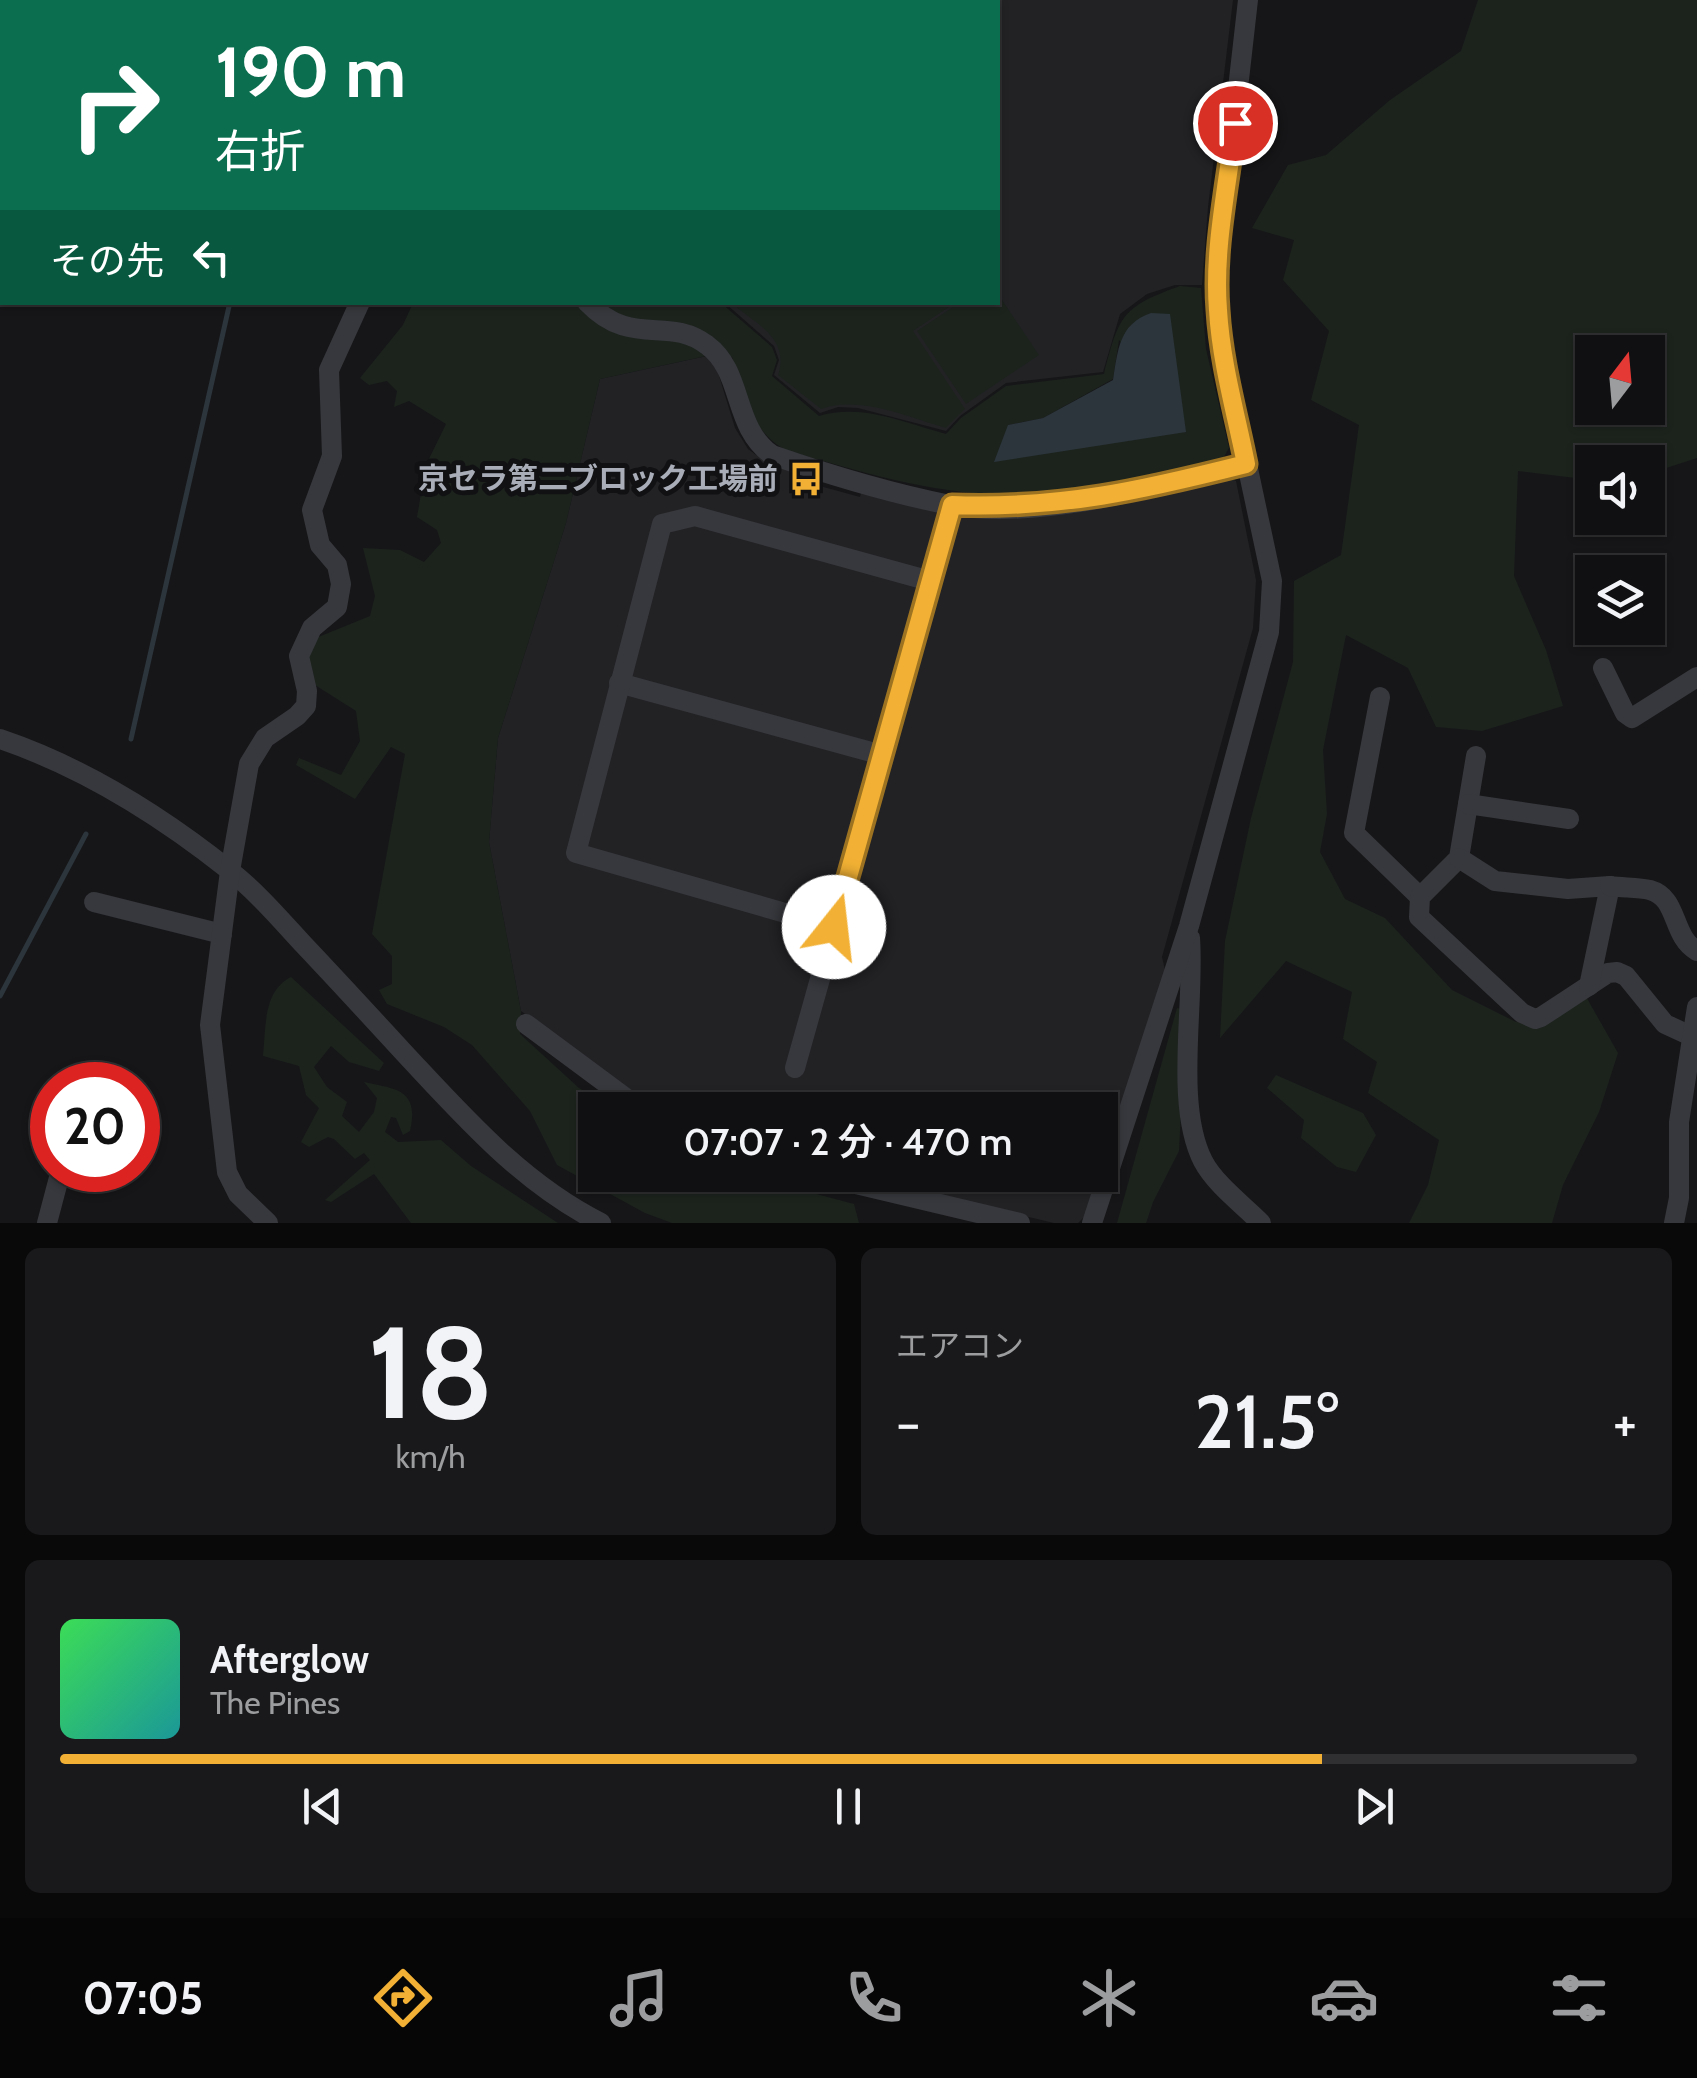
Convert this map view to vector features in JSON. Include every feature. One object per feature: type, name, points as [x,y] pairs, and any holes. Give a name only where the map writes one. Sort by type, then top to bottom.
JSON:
[{"type":"street","points":[[1092,1223],[1189,926],[1270,632],[1272,581],[1223,352],[1218,309],[1218,265],[1248,0]]},
{"type":"street","points":[[268,1223],[238,1194],[226,1172],[210,1025],[249,764],[265,738],[306,706],[308,691],[300,656],[312,628],[337,607],[342,584],[336,565],[320,545],[312,510],[332,456],[329,370],[359,305]]},
{"type":"street","points":[[590,305],[612,324],[626,329],[673,332],[708,345],[728,375],[748,432],[772,455],[952,505],[1034,506],[1083,500],[1156,487],[1246,464]]},
{"type":"street","points":[[795,1068],[952,505]]},
{"type":"street","points":[[834,927],[576,853],[662,524],[695,516],[930,581]]},
{"type":"street","points":[[1603,668],[1624,713],[1632,718],[1656,692],[1697,677]]},
{"type":"street","points":[[619,683],[882,756]]},
{"type":"street","points":[[1380,697],[1354,833],[1420,897]]},
{"type":"street","points":[[0,740],[94,779],[230,871],[271,909],[469,1122],[517,1168],[570,1208],[601,1223]]},
{"type":"street","points":[[1476,756],[1459,858],[1420,897],[1420,917],[1522,1014],[1542,1018],[1608,973],[1618,972],[1626,976],[1665,1024],[1691,1036]]},
{"type":"street","points":[[1468,804],[1569,819]]},
{"type":"street","points":[[1459,858],[1495,881],[1568,889],[1610,886],[1649,890],[1663,898],[1675,916],[1677,932],[1697,950]]},
{"type":"street","points":[[1589,986],[1610,886]]},
{"type":"street","points":[[94,902],[222,934]]},
{"type":"street","points":[[1189,926],[1192,970],[1188,1104],[1193,1137],[1204,1164],[1261,1223]]},
{"type":"street","points":[[1674,1223],[1679,1198],[1679,1122],[1697,1007]]},
{"type":"street","points":[[526,1024],[618,1092]]},
{"type":"street","points":[[47,1223],[55,1192]]},
{"type":"street","points":[[890,1192],[1020,1223]]},
{"type":"shaded area","points":[[1000,0],[1233,0],[1202,285],[1175,285],[1147,294],[1120,314],[1103,372],[1006,383],[946,431],[858,408],[838,407],[820,413],[774,375],[779,360],[774,346],[727,305],[1000,305]]},
{"type":"shaded area","points":[[1478,0],[1697,0],[1697,458],[1665,468],[1665,445],[1575,445],[1575,478],[1518,471],[1514,576],[1546,650],[1563,706],[1482,731],[1436,727],[1408,668],[1346,635],[1323,750],[1327,814],[1320,852],[1345,899],[1385,918],[1452,990],[1516,1022],[1584,993],[1618,1053],[1599,1112],[1563,1185],[1552,1223],[1409,1223],[1428,1185],[1439,1140],[1368,1093],[1377,1062],[1343,1039],[1352,992],[1286,961],[1220,1038],[1225,941],[1251,818],[1293,662],[1294,581],[1341,555],[1359,425],[1311,400],[1329,331],[1283,280],[1294,240],[1252,228],[1288,165],[1326,155],[1390,100],[1461,51]]},
{"type":"shaded area","points":[[1180,286],[1201,288],[1206,349],[1229,448],[1222,460],[1059,493],[1003,495],[949,490],[866,473],[786,450],[756,422],[732,357],[706,356],[600,379],[566,523],[498,738],[489,842],[521,1011],[520,1034],[586,1092],[578,1092],[578,1176],[557,1165],[530,1111],[472,1045],[444,1027],[387,1004],[379,990],[392,984],[392,956],[372,934],[405,754],[391,747],[355,799],[296,765],[299,758],[341,775],[360,741],[356,711],[315,685],[306,658],[316,638],[370,616],[375,596],[363,548],[400,550],[424,562],[441,543],[437,530],[417,517],[426,465],[446,424],[409,401],[394,407],[397,391],[387,381],[369,385],[360,378],[403,325],[412,305],[723,305],[772,347],[777,360],[772,376],[819,416],[867,413],[946,434],[961,418],[1006,386],[1104,374],[1119,326],[1134,308]],"holes":[[[1119,340],[1185,432],[1008,425],[1043,418],[1113,379]]]},
{"type":"shaded area","points":[[1000,297],[1039,355],[966,404],[917,331],[956,305],[1000,305]]},
{"type":"shaded area","points":[[734,305],[952,305],[913,331],[965,409],[946,428],[867,406],[836,405],[821,409],[778,375],[779,351],[760,325]]},
{"type":"shaded area","points":[[1151,313],[1170,314],[1186,432],[994,462],[1008,425],[1043,418],[1113,380],[1126,331]]},
{"type":"shaded area","points":[[707,356],[716,366],[735,428],[748,449],[770,465],[799,473],[798,480],[860,497],[862,490],[976,514],[1226,477],[1236,481],[1256,580],[1253,628],[1162,957],[1165,970],[1118,1116],[1118,1092],[634,1092],[521,1011],[489,842],[498,738],[566,523],[600,379]]},
{"type":"shaded area","points":[[291,977],[384,1063],[379,1071],[349,1062],[331,1046],[314,1067],[327,1087],[347,1102],[342,1116],[359,1132],[374,1112],[377,1098],[364,1082],[394,1089],[408,1098],[410,1131],[403,1135],[396,1118],[391,1117],[385,1132],[398,1142],[441,1140],[471,1166],[558,1223],[411,1223],[374,1174],[331,1202],[325,1200],[370,1160],[364,1153],[355,1159],[328,1137],[309,1147],[301,1142],[319,1108],[306,1095],[299,1066],[263,1056],[271,1001],[275,991]]},
{"type":"shaded area","points":[[1177,1008],[1186,1010],[1179,1151],[1146,1223],[1117,1223]]},
{"type":"shaded area","points":[[1276,1075],[1363,1113],[1376,1135],[1356,1172],[1337,1167],[1301,1138],[1304,1120],[1267,1088]]},
{"type":"shaded area","points":[[606,1192],[809,1192],[854,1204],[859,1223],[672,1223]]},
{"type":"shaded area","points":[[923,1192],[1094,1192],[1087,1214],[1078,1223],[1054,1223]]},
{"type":"waterway","points":[[131,739],[229,305]]},
{"type":"waterway","points":[[0,996],[86,834]]},
{"type":"place","name":"京セラ第二ブロック工場前","points":[[806,479]]},
{"type":"route","points":[[834,927],[952,505],[1034,506],[1083,500],[1156,487],[1246,464],[1218,309],[1218,265],[1235,123]]}]
